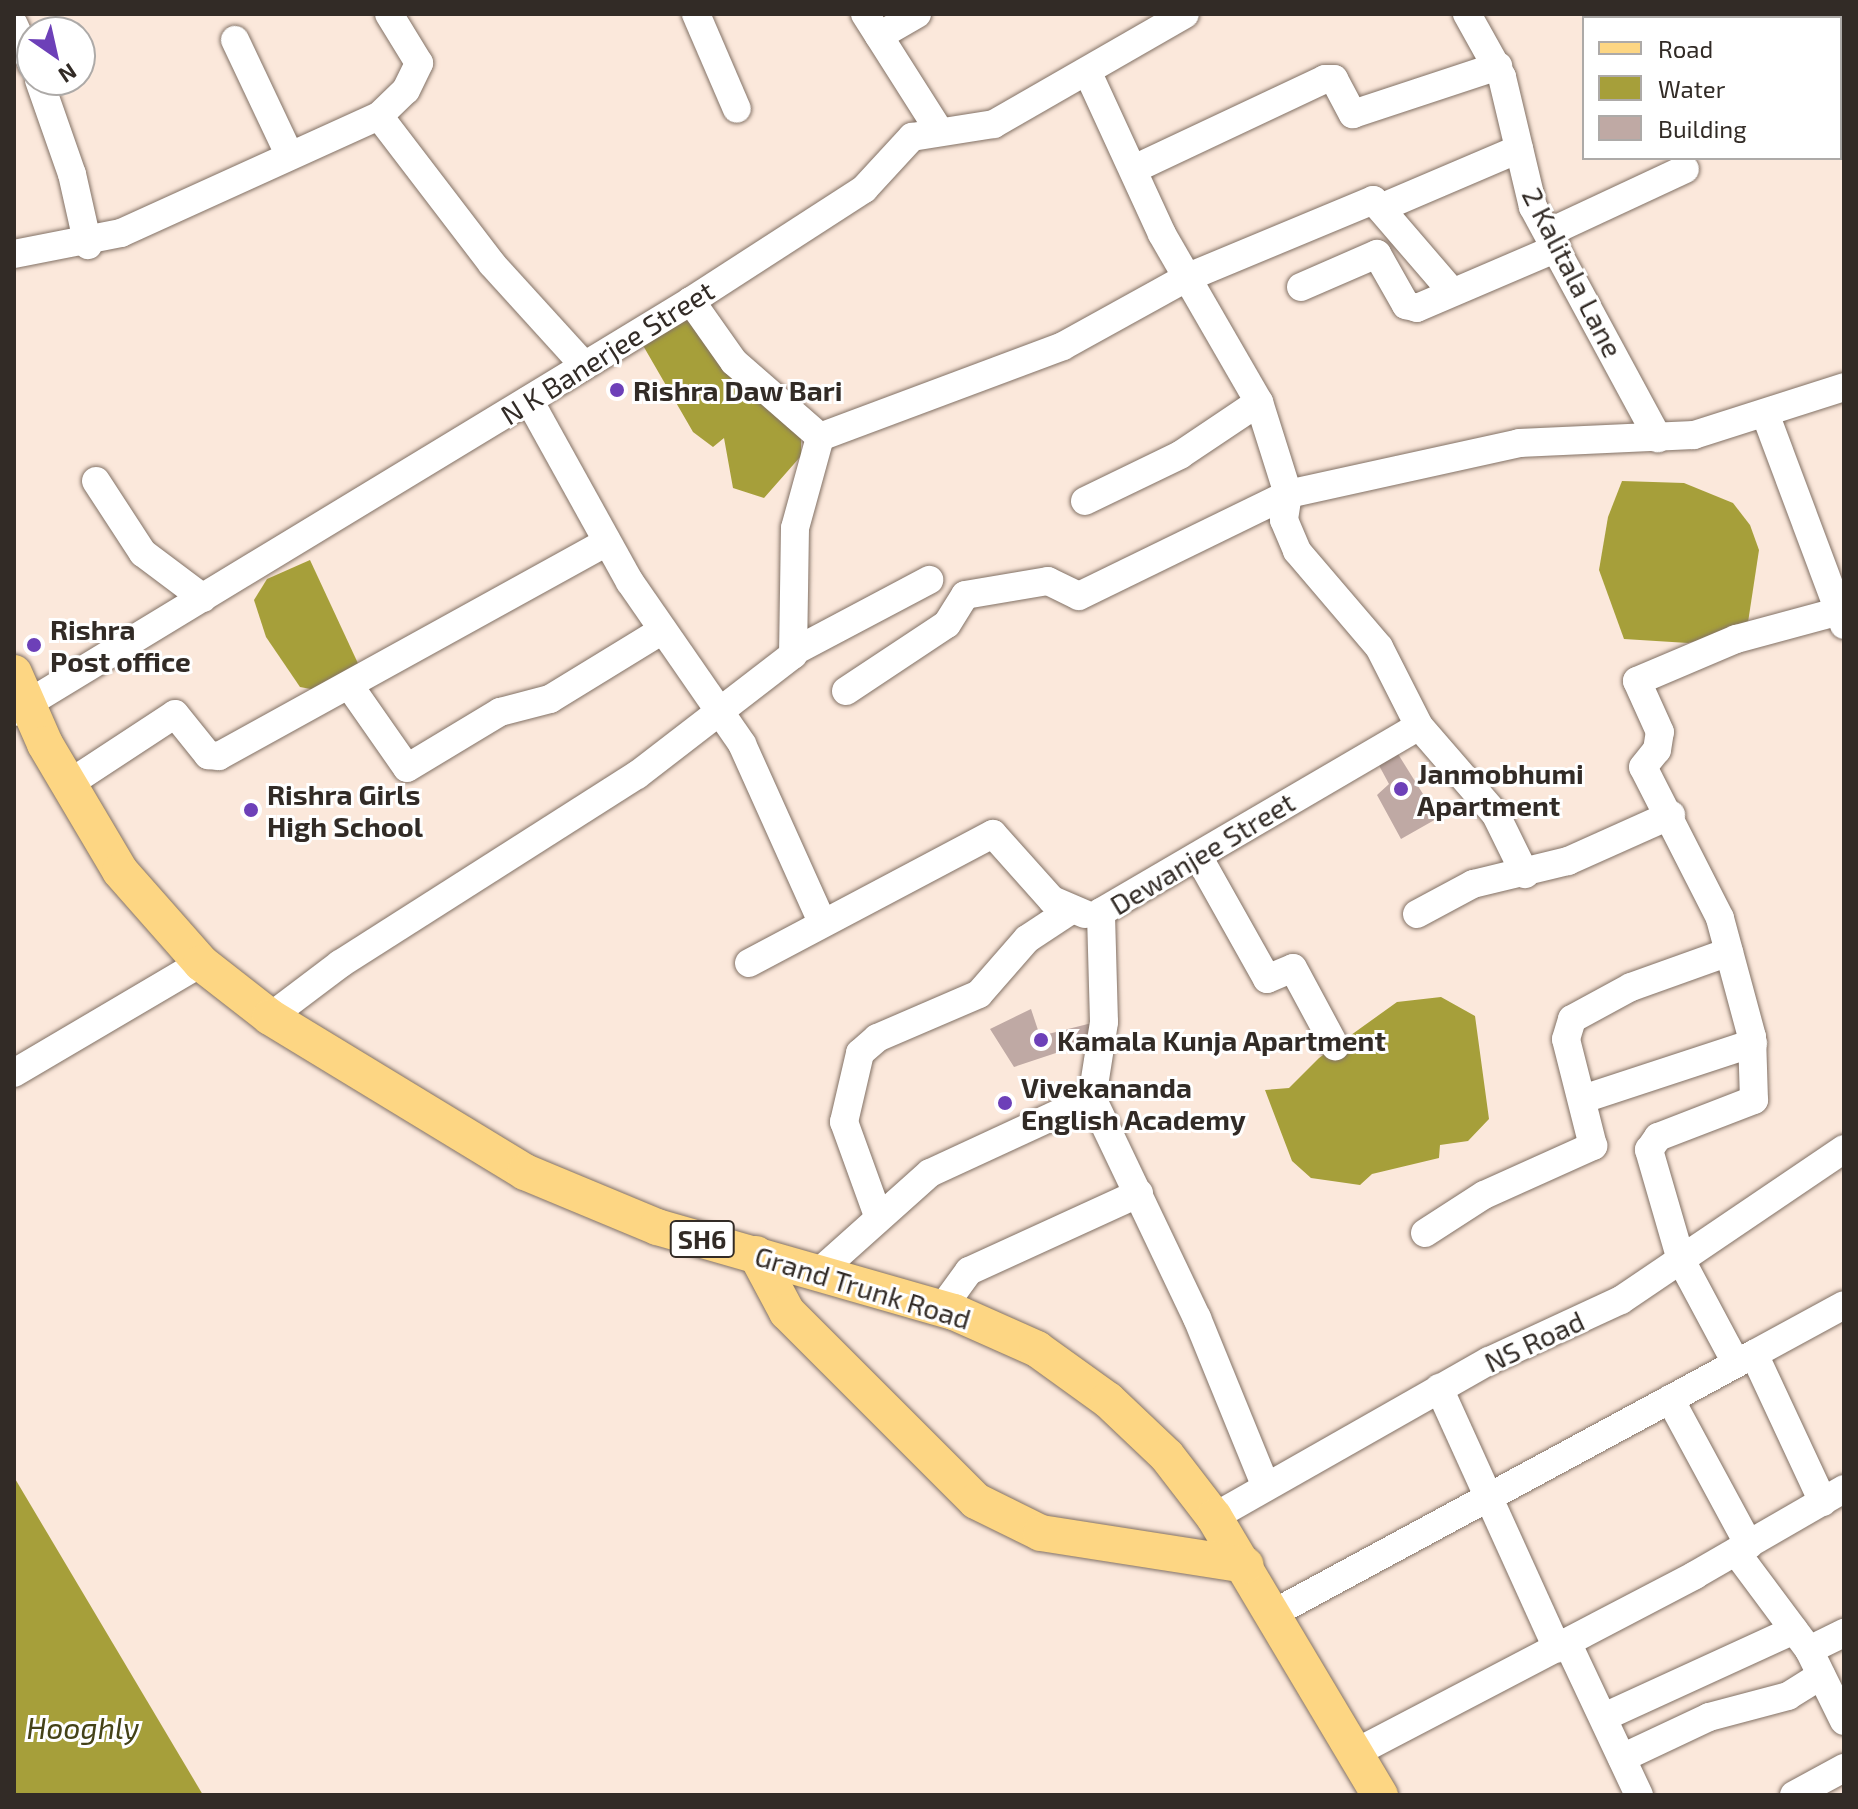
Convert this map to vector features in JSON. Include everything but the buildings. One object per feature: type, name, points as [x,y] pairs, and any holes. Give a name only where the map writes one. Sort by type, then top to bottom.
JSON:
[{"type":"main road","name":"Grand Trunk Road","points":[[18,697],[120,871],[201,963],[270,1017],[525,1172],[657,1227],[942,1308],[1037,1349],[1072,1372],[1140,1428],[1214,1517],[1276,1612],[1380,1795]]},
{"type":"main road","points":[[756,1254],[787,1312],[976,1501],[1041,1533],[1246,1565]]},
{"type":"street","points":[[14,254],[88,245],[379,116],[406,90],[419,63],[389,14]]},
{"type":"street","points":[[696,14],[737,109]]},
{"type":"street","points":[[917,14],[872,25],[938,129]]},
{"type":"street","name":"N K Banerjee Street","points":[[18,697],[203,598],[691,301],[864,189],[912,137],[938,129],[994,124],[1088,73],[1185,14]]},
{"type":"street","name":"2 Kalitala Lane","points":[[1467,14],[1498,66],[1533,207],[1658,438]]},
{"type":"street","points":[[235,40],[289,154]]},
{"type":"street","points":[[1134,169],[1325,79],[1334,79],[1353,114],[1498,66]]},
{"type":"street","points":[[1088,73],[1186,278],[1259,402],[1286,507],[1305,563],[1384,655],[1419,726],[1496,815],[1525,874]]},
{"type":"street","points":[[45,96],[72,174],[88,245]]},
{"type":"street","points":[[379,116],[518,296],[583,364]]},
{"type":"street","points":[[1383,207],[1519,149]]},
{"type":"street","points":[[1301,287],[1377,254],[1409,307],[1452,292],[1685,169]]},
{"type":"street","points":[[820,437],[1063,346],[1186,278],[1368,201],[1383,207],[1452,292]]},
{"type":"street","points":[[691,301],[734,362],[820,437]]},
{"type":"street","points":[[846,691],[947,624],[965,595],[1048,581],[1079,596],[1286,507],[1519,443],[1658,438],[1766,416],[1844,387]]},
{"type":"street","points":[[529,400],[607,542],[661,631],[742,744],[821,920]]},
{"type":"street","points":[[1085,501],[1180,455],[1259,402]]},
{"type":"street","points":[[1355,1753],[1743,1548],[1834,1496],[1681,1260],[1650,1145],[1754,1100],[1753,1043],[1720,918],[1671,815],[1643,767],[1657,750],[1660,732],[1638,679],[1736,639],[1842,618],[1766,416]]},
{"type":"street","points":[[795,651],[795,528],[820,437]]},
{"type":"street","points":[[96,481],[143,553],[203,598]]},
{"type":"street","points":[[67,785],[172,714],[215,758],[607,542]]},
{"type":"street","points":[[270,1017],[340,964],[721,716],[795,651],[929,580]]},
{"type":"street","points":[[349,685],[407,768],[491,716],[550,699],[661,631]]},
{"type":"street","name":"Dewanjee Street","points":[[1092,1098],[1104,1022],[1098,916],[1419,726]]},
{"type":"street","points":[[1417,914],[1473,884],[1525,874],[1671,815]]},
{"type":"street","points":[[749,963],[821,920],[993,834],[1068,912],[1098,916]]},
{"type":"street","points":[[1198,856],[1267,979],[1293,967],[1335,1046]]},
{"type":"street","points":[[877,1213],[844,1122],[860,1053],[877,1038],[979,994],[1027,939],[1068,912]]},
{"type":"street","points":[[1425,1233],[1484,1195],[1593,1146],[1566,1039],[1572,1019],[1631,987],[1729,952]]},
{"type":"street","points":[[14,1073],[201,963]]},
{"type":"street","points":[[1583,1099],[1753,1043]]},
{"type":"street","points":[[818,1273],[877,1213],[930,1173],[1092,1098],[1139,1193],[1265,1485]]},
{"type":"street","name":"NS Road","points":[[1214,1517],[1439,1388],[1621,1300],[1844,1149]]},
{"type":"street","points":[[942,1308],[977,1266],[1139,1193]]},
{"type":"street","points":[[1276,1612],[1844,1305]]},
{"type":"street","points":[[1439,1388],[1562,1645],[1604,1717],[1639,1795]]},
{"type":"street","points":[[1670,1399],[1743,1548],[1808,1652],[1844,1721]]},
{"type":"street","points":[[1604,1717],[1808,1652],[1844,1633]]},
{"type":"street","points":[[1622,1758],[1709,1717],[1788,1696],[1808,1652]]},
{"type":"street","points":[[1794,1795],[1844,1768]]},
{"type":"water","points":[[680,313],[801,428],[801,456],[764,498],[733,488],[724,438],[713,447],[693,432],[641,342]]},
{"type":"water","points":[[1622,481],[1684,483],[1733,503],[1750,525],[1759,550],[1747,629],[1688,643],[1624,639],[1599,570],[1608,517]]},
{"type":"water","points":[[310,560],[362,672],[321,691],[300,687],[266,637],[254,600],[267,579]]},
{"type":"water","points":[[1441,997],[1475,1016],[1489,1119],[1468,1141],[1440,1145],[1439,1158],[1372,1174],[1360,1185],[1311,1178],[1292,1161],[1265,1090],[1289,1088],[1319,1058],[1397,1002]]},
{"type":"water","name":"Hooghly","points":[[14,1477],[203,1795],[14,1795]]},
{"type":"place","name":"Rishra Daw Bari","points":[[617,390]]},
{"type":"place","name":"Rishra Post office","points":[[34,645]]},
{"type":"place","name":"Janmobhumi Apartment","points":[[1401,789]]},
{"type":"place","name":"Rishra Girls High School","points":[[251,810]]},
{"type":"place","name":"Kamala Kunja Apartment","points":[[1041,1040]]},
{"type":"place","name":"Vivekananda English Academy","points":[[1005,1103]]}]
